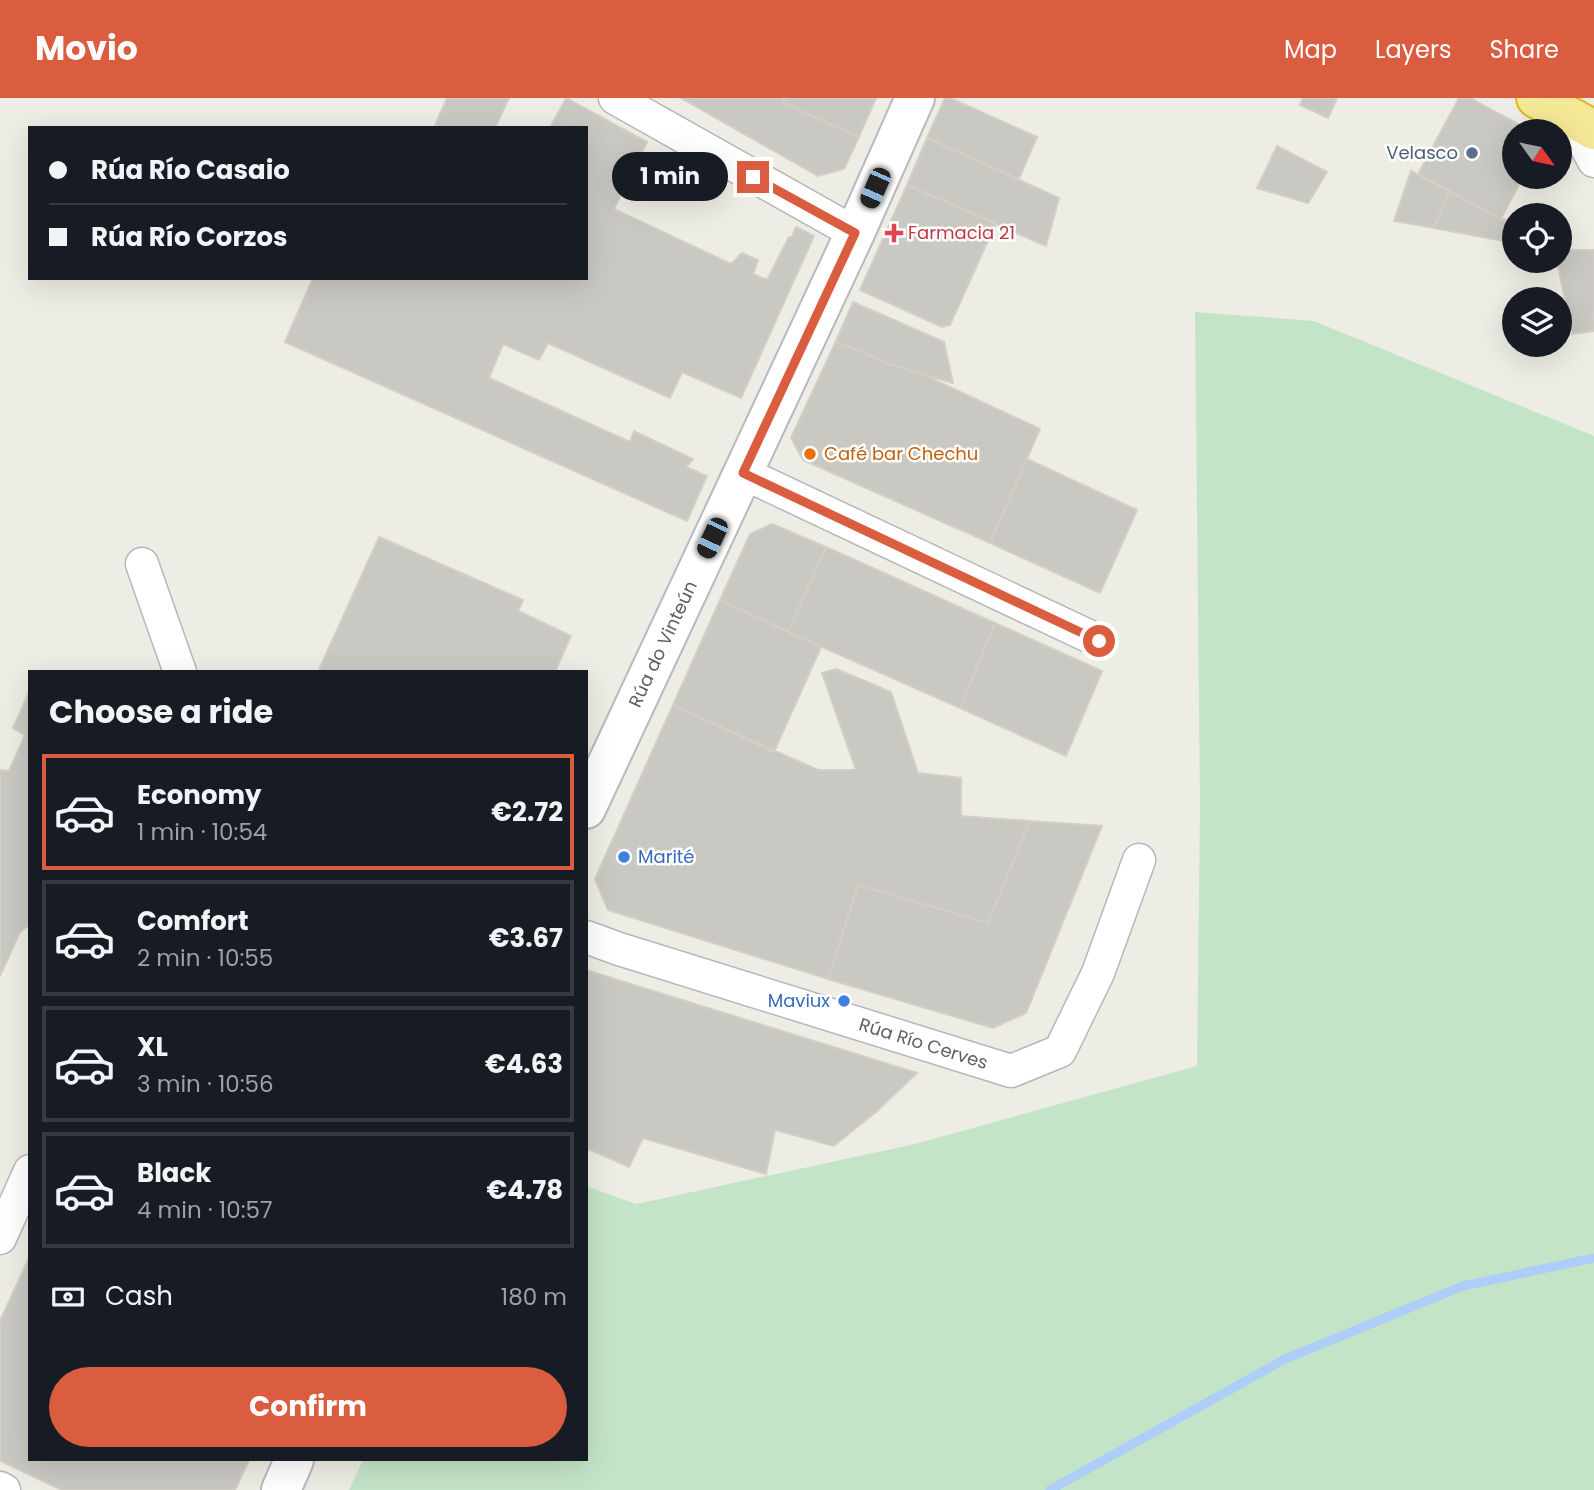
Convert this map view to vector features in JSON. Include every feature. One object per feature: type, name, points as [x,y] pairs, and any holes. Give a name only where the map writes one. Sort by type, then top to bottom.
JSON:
[{"type":"highway","points":[[1536,98],[1582,124]]},
{"type":"street","points":[[615,98],[855,233]]},
{"type":"street","name":"Rúa do Vinteún","points":[[588,805],[855,233],[915,98]]},
{"type":"street","points":[[1582,124],[1594,161]]},
{"type":"street","points":[[743,473],[1099,641]]},
{"type":"street","points":[[142,564],[179,670]]},
{"type":"street","name":"Rúa Río Cerves","points":[[588,938],[1011,1071],[1060,1051],[1098,974],[1139,860]]},
{"type":"street","points":[[0,1238],[28,1175]]},
{"type":"street","points":[[281,1490],[294,1461]]},
{"type":"green space","points":[[1195,312],[1314,321],[1594,436],[1594,1490],[349,1490],[363,1461],[588,1461],[588,1187],[636,1204],[915,1144],[1197,1066],[1200,808]]},
{"type":"building","points":[[447,98],[509,98],[496,126],[435,126]]},
{"type":"building","points":[[566,98],[647,142],[614,209],[731,264],[742,253],[758,260],[753,274],[767,280],[796,227],[814,236],[741,398],[682,372],[670,398],[548,343],[539,360],[503,344],[489,378],[630,442],[634,431],[693,459],[686,467],[707,476],[687,521],[285,342],[312,280],[588,280],[588,126],[551,126]]},
{"type":"building","points":[[681,98],[785,98],[783,103],[859,137],[844,169],[818,176]]},
{"type":"building","points":[[785,98],[876,98],[859,137],[783,103]]},
{"type":"building","points":[[945,98],[1037,137],[1019,179],[927,138]]},
{"type":"building","points":[[1303,98],[1337,98],[1328,118],[1300,105]]},
{"type":"building","name":"Velasco","points":[[1459,98],[1470,98],[1509,119],[1502,119],[1502,189],[1517,189],[1509,203],[1502,203],[1501,219],[1418,174]]},
{"type":"building","points":[[927,138],[1059,198],[1046,246],[907,185]]},
{"type":"building","points":[[1277,146],[1327,172],[1308,203],[1257,188]]},
{"type":"building","points":[[1411,171],[1449,191],[1434,228],[1394,221]]},
{"type":"building","points":[[907,185],[996,223],[950,325],[942,327],[860,290]]},
{"type":"building","points":[[1449,191],[1502,219],[1502,241],[1434,228]]},
{"type":"building","points":[[1572,250],[1594,250],[1594,331],[1572,334],[1572,287],[1562,287],[1559,273],[1572,273]]},
{"type":"building","points":[[853,302],[944,342],[953,383],[889,364],[836,341]]},
{"type":"building","points":[[836,341],[889,364],[922,374],[1040,429],[990,543],[803,460],[791,438]]},
{"type":"building","points":[[1027,459],[1137,510],[1100,593],[990,543]]},
{"type":"building","points":[[772,524],[826,547],[788,632],[720,600],[750,534]]},
{"type":"building","points":[[379,537],[523,600],[518,611],[571,636],[556,670],[319,670]]},
{"type":"building","points":[[826,547],[995,623],[960,708],[788,632]]},
{"type":"building","points":[[720,600],[821,647],[774,752],[673,705]]},
{"type":"building","points":[[995,623],[1102,671],[1066,756],[960,708]]},
{"type":"building","points":[[836,669],[891,692],[918,773],[961,778],[961,816],[1030,821],[988,923],[858,885],[828,979],[608,910],[595,879],[673,705],[818,770],[856,770],[822,673]]},
{"type":"building","points":[[28,694],[28,926],[20,932],[0,976],[0,770],[9,771],[25,735],[13,728]]},
{"type":"building","points":[[1030,821],[1102,826],[1026,1013],[993,1028],[828,979],[858,885],[988,923]]},
{"type":"building","points":[[588,971],[917,1073],[877,1111],[834,1146],[775,1130],[766,1174],[643,1138],[629,1167],[588,1149]]},
{"type":"building","points":[[28,1260],[28,1461],[249,1461],[235,1490],[62,1490],[0,1461],[0,1321]]},
{"type":"waterway","points":[[1050,1490],[1285,1359],[1463,1286],[1594,1258]]},
{"type":"place","name":"Velasco","points":[[1472,153]]},
{"type":"place","name":"Farmacia 21","points":[[894,233]]},
{"type":"place","name":"Café bar Chechu","points":[[810,454]]},
{"type":"place","name":"Marité","points":[[624,857]]},
{"type":"place","name":"Maviux","points":[[844,1001]]},
{"type":"route","points":[[753,177],[855,233],[743,473],[1099,641]]}]
